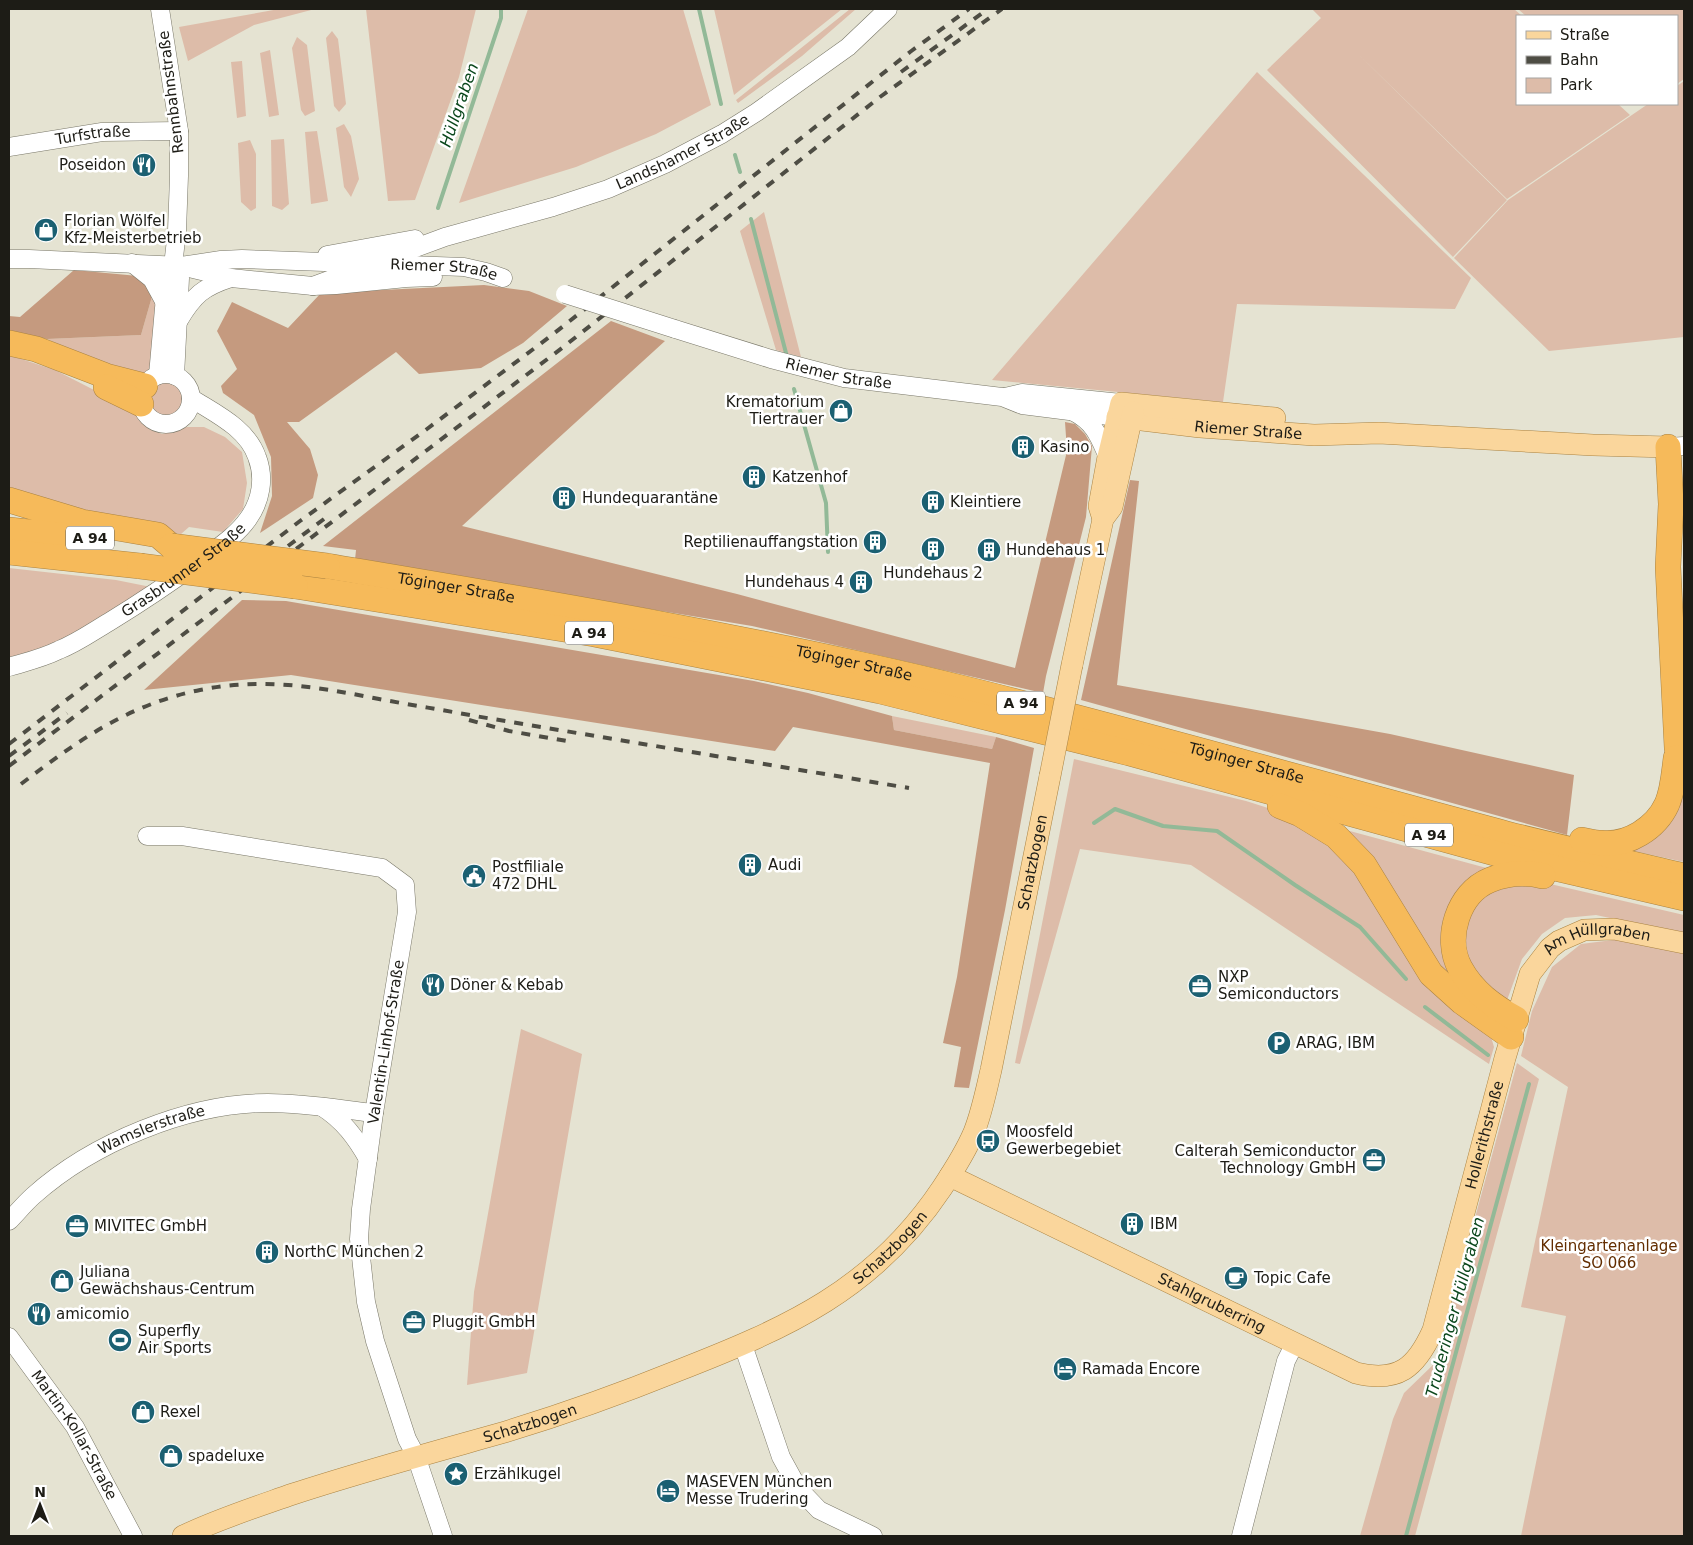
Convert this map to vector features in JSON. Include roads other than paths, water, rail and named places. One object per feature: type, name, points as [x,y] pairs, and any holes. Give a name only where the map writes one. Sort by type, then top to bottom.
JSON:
[{"type":"highway","points":[[9,343],[36,349],[106,376],[155,385]]},
{"type":"highway","points":[[1511,835],[1538,831],[1603,844],[1626,840],[1654,825],[1667,804],[1672,789],[1677,748],[1668,567],[1670,504],[1668,446]]},
{"type":"highway","points":[[9,500],[82,522],[158,535],[171,546]]},
{"type":"highway","name":"Töginger Straße","points":[[9,530],[171,546],[327,566],[525,599],[751,641],[963,688],[1134,732],[1511,835],[1684,876]]},
{"type":"highway","name":"Töginger Straße","points":[[9,552],[140,566],[295,586],[594,634],[685,651],[880,692],[1129,753],[1516,858],[1675,896]]},
{"type":"highway","points":[[1677,748],[1684,779]]},
{"type":"highway","points":[[1194,771],[1208,785],[1265,799],[1300,814],[1336,836],[1364,865],[1432,974],[1462,1002],[1514,1028]]},
{"type":"highway","points":[[1514,1028],[1495,1006],[1471,987],[1459,966],[1453,945],[1454,922],[1462,905],[1475,890],[1489,880],[1514,874],[1535,874],[1632,896],[1675,896]]},
{"type":"main road","name":"Riemer Straße","points":[[1126,411],[1200,427],[1305,434],[1379,432],[1593,446],[1668,446]]},
{"type":"main road","name":"Schatzbogen","points":[[1103,520],[1098,506],[1108,457],[1126,411]]},
{"type":"main road","name":"Schatzbogen","points":[[183,1536],[250,1509],[416,1456],[506,1431],[602,1401],[743,1345],[806,1315],[854,1283],[889,1253],[914,1228],[950,1176],[974,1133],[984,1101],[1103,520],[1112,507],[1126,411]]},
{"type":"main road","name":"Am Hüllgraben","points":[[1514,1028],[1530,974],[1550,948],[1573,934],[1584,930],[1614,929],[1684,943]]},
{"type":"main road","name":"Hollerithstraße","points":[[1294,1345],[1356,1373],[1373,1377],[1387,1376],[1402,1371],[1415,1361],[1426,1346],[1433,1330],[1514,1028]]},
{"type":"main road","name":"Stahlgruberring","points":[[950,1176],[1294,1345]]},
{"type":"street","name":"Rennbahnstraße","points":[[155,385],[179,322],[180,278],[177,266],[179,131],[160,9]]},
{"type":"street","name":"Landshamer Straße","points":[[313,286],[445,237],[608,189],[665,164],[722,134],[757,112],[848,46],[888,9]]},
{"type":"street","name":"Turfstraße","points":[[9,147],[102,132],[179,131]]},
{"type":"street","name":"Landshamer Straße","points":[[302,261],[411,239],[445,237]]},
{"type":"street","name":"Riemer Straße","points":[[9,259],[177,266],[231,278],[313,286],[336,286],[406,278],[450,276],[503,278],[464,267],[368,265],[302,261],[242,259],[177,266]]},
{"type":"street","points":[[132,263],[152,279],[164,301]]},
{"type":"street","name":"Rennbahnstraße","points":[[155,385],[167,275],[177,266]]},
{"type":"street","points":[[179,322],[189,304],[201,291],[231,278]]},
{"type":"street","name":"Riemer Straße","points":[[565,294],[770,359],[836,376],[1002,397],[1022,405],[1074,412],[1126,411]]},
{"type":"street","points":[[186,384],[188,406],[180,420],[164,424],[150,418],[144,412],[155,385],[186,384]]},
{"type":"street","name":"Riemer Straße","points":[[1002,397],[1022,393],[1126,411]]},
{"type":"street","name":"Grasbrunner Straße","points":[[9,667],[41,658],[73,644],[165,586],[238,531],[248,519],[258,500],[262,480],[257,457],[246,437],[223,419],[188,406]]},
{"type":"street","points":[[1074,412],[1085,418],[1095,429],[1108,457]]},
{"type":"street","name":"Valentin-Linhof-Straße","points":[[147,836],[182,836],[382,868],[405,885],[407,912],[374,1113],[361,1209],[359,1239],[366,1302],[375,1341],[407,1439],[416,1456]]},
{"type":"street","name":"Wamslerstraße","points":[[9,1221],[33,1196],[79,1162],[129,1135],[188,1115],[241,1105],[285,1103],[374,1113]]},
{"type":"street","points":[[322,1107],[338,1117],[360,1145],[368,1159]]},
{"type":"street","name":"Martin-Kollar-Straße","points":[[9,1337],[75,1427],[134,1536]]},
{"type":"street","points":[[743,1345],[781,1457],[798,1488],[819,1510],[873,1536]]},
{"type":"street","points":[[1241,1536],[1286,1361],[1294,1345]]},
{"type":"street","points":[[416,1456],[443,1536]]},
{"type":"waterway","name":"Hüllgraben","points":[[438,208],[501,18],[501,9]]},
{"type":"waterway","name":"Truderinger Hüllgraben","points":[[699,9],[721,104]]},
{"type":"waterway","name":"Truderinger Hüllgraben","points":[[735,155],[740,172]]},
{"type":"waterway","name":"Truderinger Hüllgraben","points":[[751,219],[786,353]]},
{"type":"waterway","name":"Truderinger Hüllgraben","points":[[794,389],[826,503],[828,552]]},
{"type":"waterway","name":"Truderinger Hüllgraben","points":[[1094,823],[1115,809],[1163,826],[1217,831],[1360,927],[1406,979]]},
{"type":"waterway","name":"Truderinger Hüllgraben","points":[[1425,1007],[1488,1055]]},
{"type":"waterway","name":"Truderinger Hüllgraben","points":[[1406,1536],[1529,1084]]},
{"type":"railway","points":[[9,744],[300,521],[552,335],[910,52],[969,9]]},
{"type":"railway","points":[[901,72],[988,9]]},
{"type":"railway","points":[[9,766],[562,348],[880,97],[1002,9]]},
{"type":"railway","points":[[288,546],[324,519]]},
{"type":"railway","points":[[21,784],[63,753],[105,726],[149,705],[200,690],[223,686],[268,684],[312,687],[909,788]]},
{"type":"railway","points":[[9,756],[67,713]]},
{"type":"railway","points":[[469,720],[509,731],[567,741]]},
{"type":"place","name":"Poseidon","points":[[144,165]]},
{"type":"place","name":"Florian Wölfel Kfz-Meisterbetrieb","points":[[46,230]]},
{"type":"place","name":"Krematorium Tiertrauer","points":[[841,411]]},
{"type":"place","name":"Kasino","points":[[1023,447]]},
{"type":"place","name":"Katzenhof","points":[[754,477]]},
{"type":"place","name":"Hundequarantäne","points":[[564,498]]},
{"type":"place","name":"Kleintiere","points":[[933,502]]},
{"type":"place","name":"Reptilienauffangstation","points":[[875,542]]},
{"type":"place","name":"Hundehaus 2","points":[[933,549]]},
{"type":"place","name":"Hundehaus 1","points":[[989,550]]},
{"type":"place","name":"Hundehaus 4","points":[[861,582]]},
{"type":"place","name":"Audi","points":[[750,865]]},
{"type":"place","name":"Postfiliale 472 DHL","points":[[474,876]]},
{"type":"place","name":"Döner & Kebab","points":[[433,985]]},
{"type":"place","name":"NXP Semiconductors","points":[[1200,986]]},
{"type":"place","name":"ARAG, IBM","points":[[1279,1043]]},
{"type":"place","name":"Moosfeld Gewerbegebiet","points":[[988,1141]]},
{"type":"place","name":"Calterah Semiconductor Technology GmbH","points":[[1374,1160]]},
{"type":"place","name":"IBM","points":[[1132,1224]]},
{"type":"place","name":"MIVITEC GmbH","points":[[77,1226]]},
{"type":"place","name":"NorthC München 2","points":[[267,1252]]},
{"type":"place","name":"Topic Cafe","points":[[1236,1278]]},
{"type":"place","name":"Juliana Gewächshaus-Centrum","points":[[62,1281]]},
{"type":"place","name":"amicomio","points":[[39,1314]]},
{"type":"place","name":"Pluggit GmbH","points":[[414,1322]]},
{"type":"place","name":"Superfly Air Sports","points":[[120,1340]]},
{"type":"place","name":"Ramada Encore","points":[[1065,1369]]},
{"type":"place","name":"Rexel","points":[[143,1412]]},
{"type":"place","name":"spadeluxe","points":[[171,1456]]},
{"type":"place","name":"Erzählkugel","points":[[456,1474]]},
{"type":"place","name":"MASEVEN München Messe Trudering","points":[[668,1491]]},
{"type":"park label","name":"Kleingartenanlage SO 066","points":[[1609,1254]]}]
